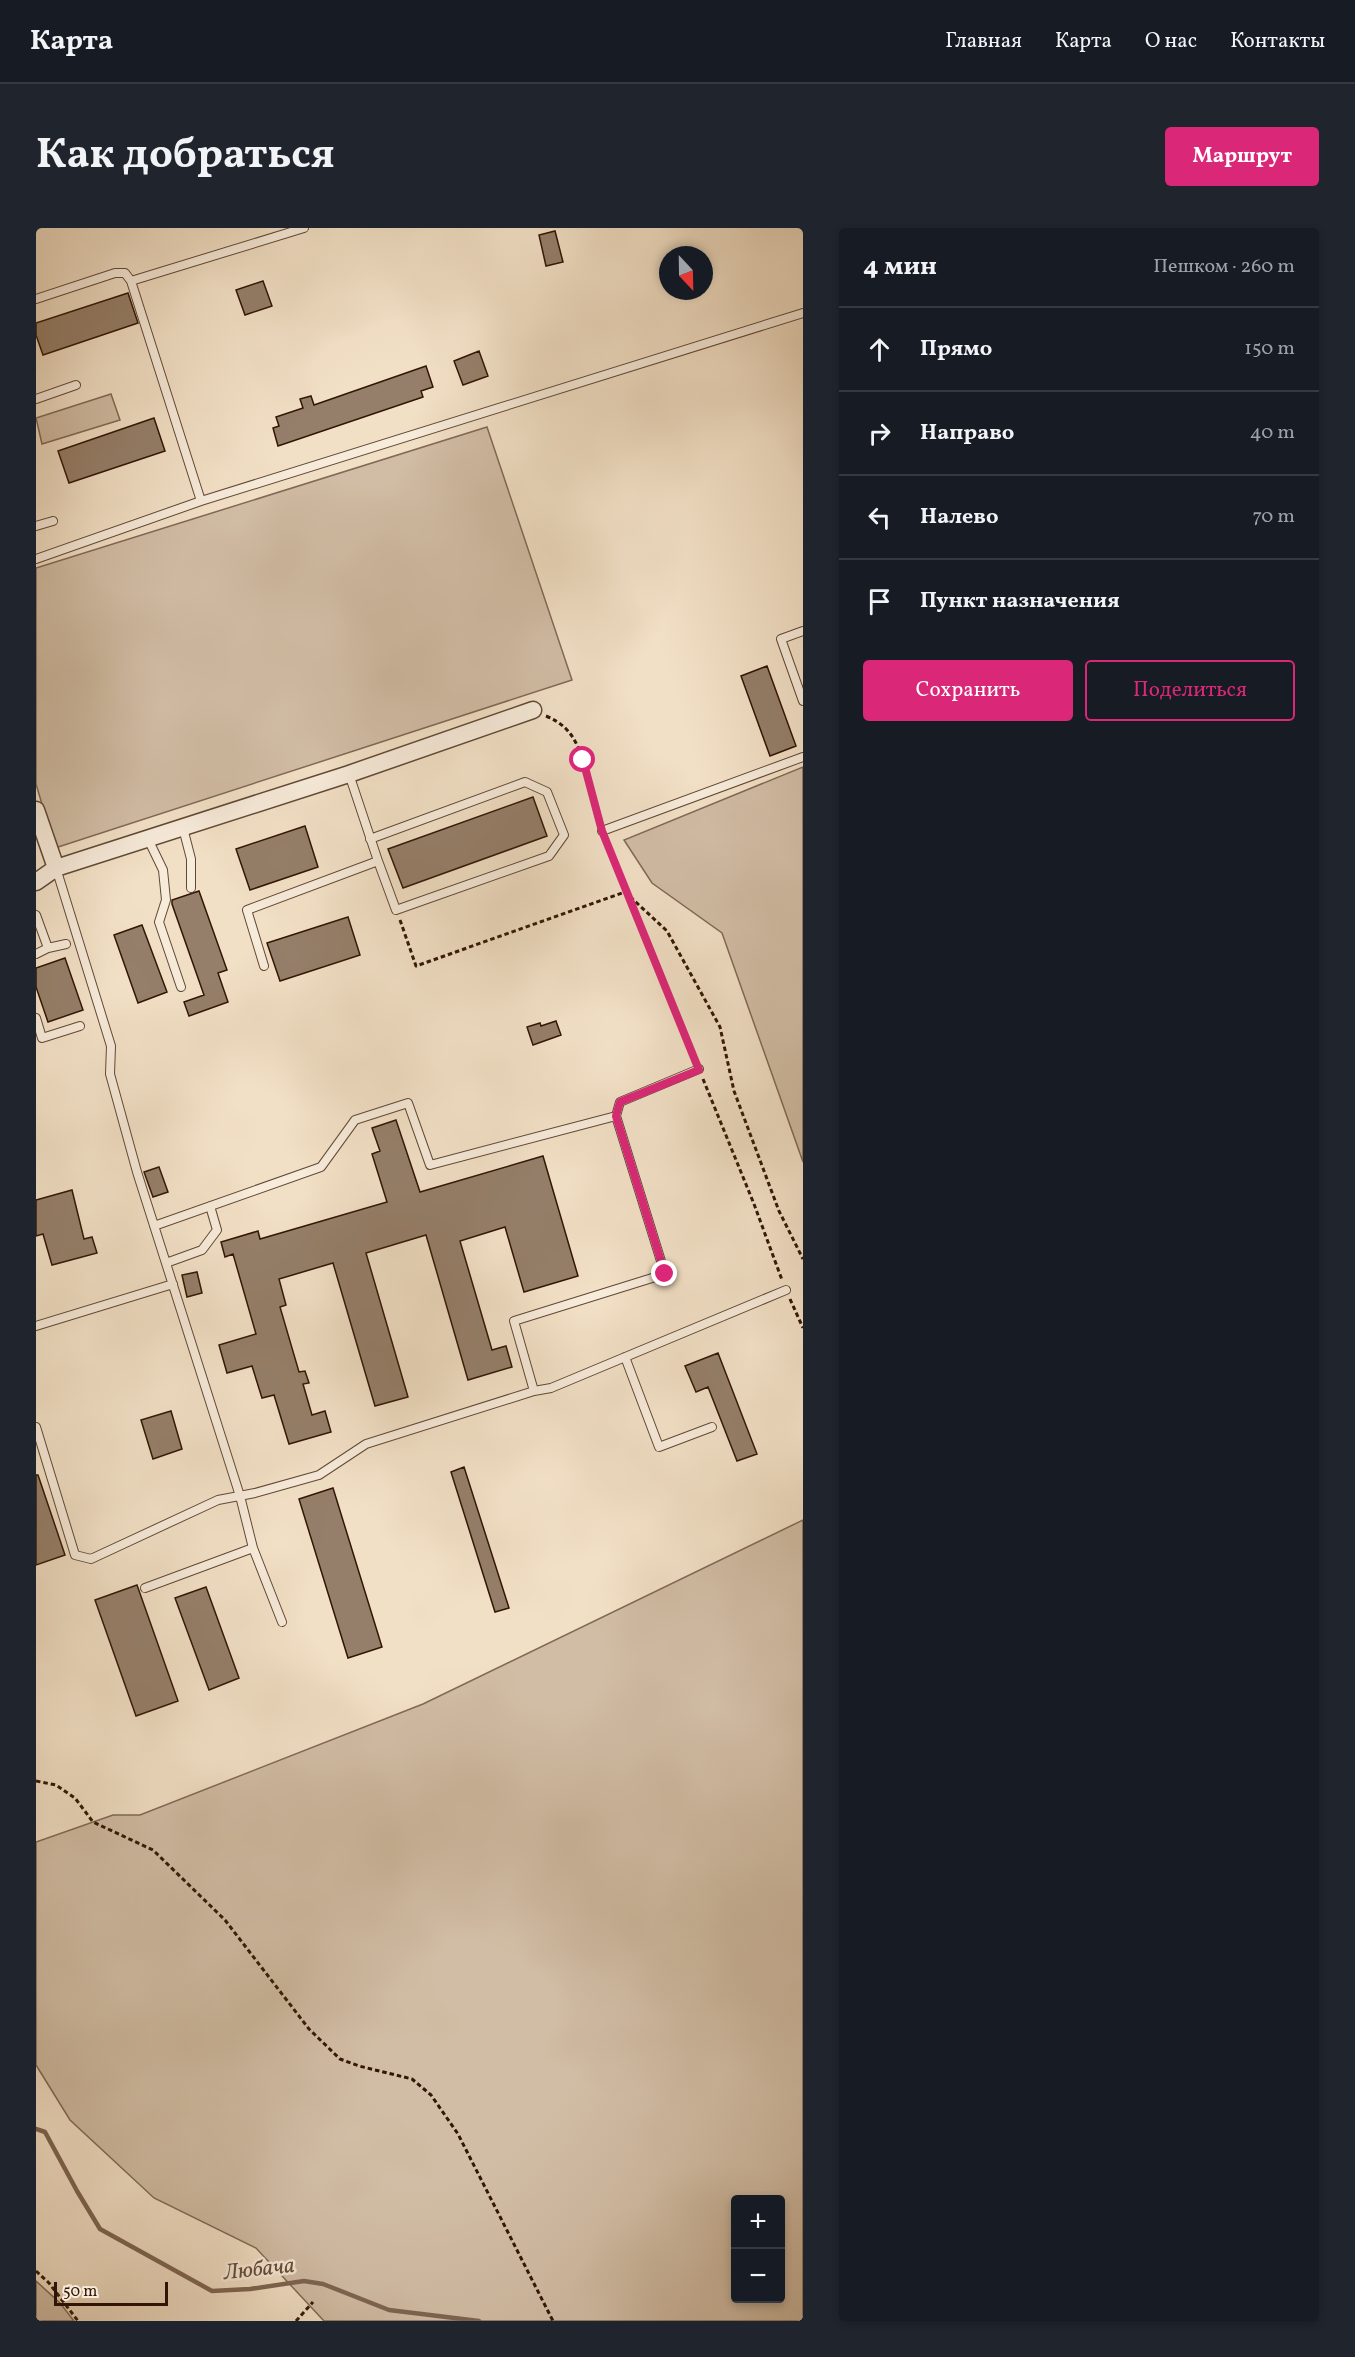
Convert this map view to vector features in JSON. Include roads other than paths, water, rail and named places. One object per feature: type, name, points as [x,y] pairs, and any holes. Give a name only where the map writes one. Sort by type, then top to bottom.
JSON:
[{"type":"street","points":[[36,882],[56,868],[348,774],[533,710]]},
{"type":"street","points":[[36,810],[56,868]]},
{"type":"lane","points":[[131,281],[304,228]]},
{"type":"lane","points":[[36,299],[115,273],[125,273],[131,281],[201,501]]},
{"type":"lane","points":[[36,559],[201,501],[803,313]]},
{"type":"lane","points":[[36,399],[76,385]]},
{"type":"lane","points":[[36,526],[53,521]]},
{"type":"lane","points":[[803,631],[782,639],[803,700]]},
{"type":"lane","points":[[602,831],[803,757]]},
{"type":"lane","points":[[348,774],[370,839],[396,910],[549,856],[564,835],[547,792],[525,782],[370,839]]},
{"type":"lane","points":[[183,828],[191,859],[191,888]]},
{"type":"lane","points":[[148,839],[163,870],[166,900],[159,922],[181,987]]},
{"type":"lane","points":[[264,966],[247,910],[378,861]]},
{"type":"lane","points":[[56,868],[111,1046],[110,1074],[154,1226],[240,1496],[253,1548],[282,1622]]},
{"type":"lane","points":[[36,915],[48,948]]},
{"type":"lane","points":[[36,954],[48,948],[66,944]]},
{"type":"lane","points":[[36,1018],[42,1038],[80,1026]]},
{"type":"lane","points":[[534,1391],[514,1321],[665,1274],[616,1116],[620,1102],[699,1070]]},
{"type":"lane","points":[[154,1226],[321,1167],[355,1120],[408,1103],[430,1165],[616,1116]]},
{"type":"lane","points":[[166,1263],[202,1250],[217,1230],[210,1206]]},
{"type":"lane","points":[[36,1326],[173,1284]]},
{"type":"lane","points":[[36,1427],[75,1555],[91,1558],[218,1500],[255,1494],[319,1475],[366,1444],[534,1391],[551,1388],[786,1290]]},
{"type":"lane","points":[[625,1357],[659,1447],[712,1427]]},
{"type":"lane","points":[[145,1588],[253,1548]]},
{"type":"waterway","name":"Любача","points":[[36,2129],[45,2132],[100,2229],[212,2291],[250,2289],[304,2281],[323,2284],[389,2310],[479,2321]]}]
